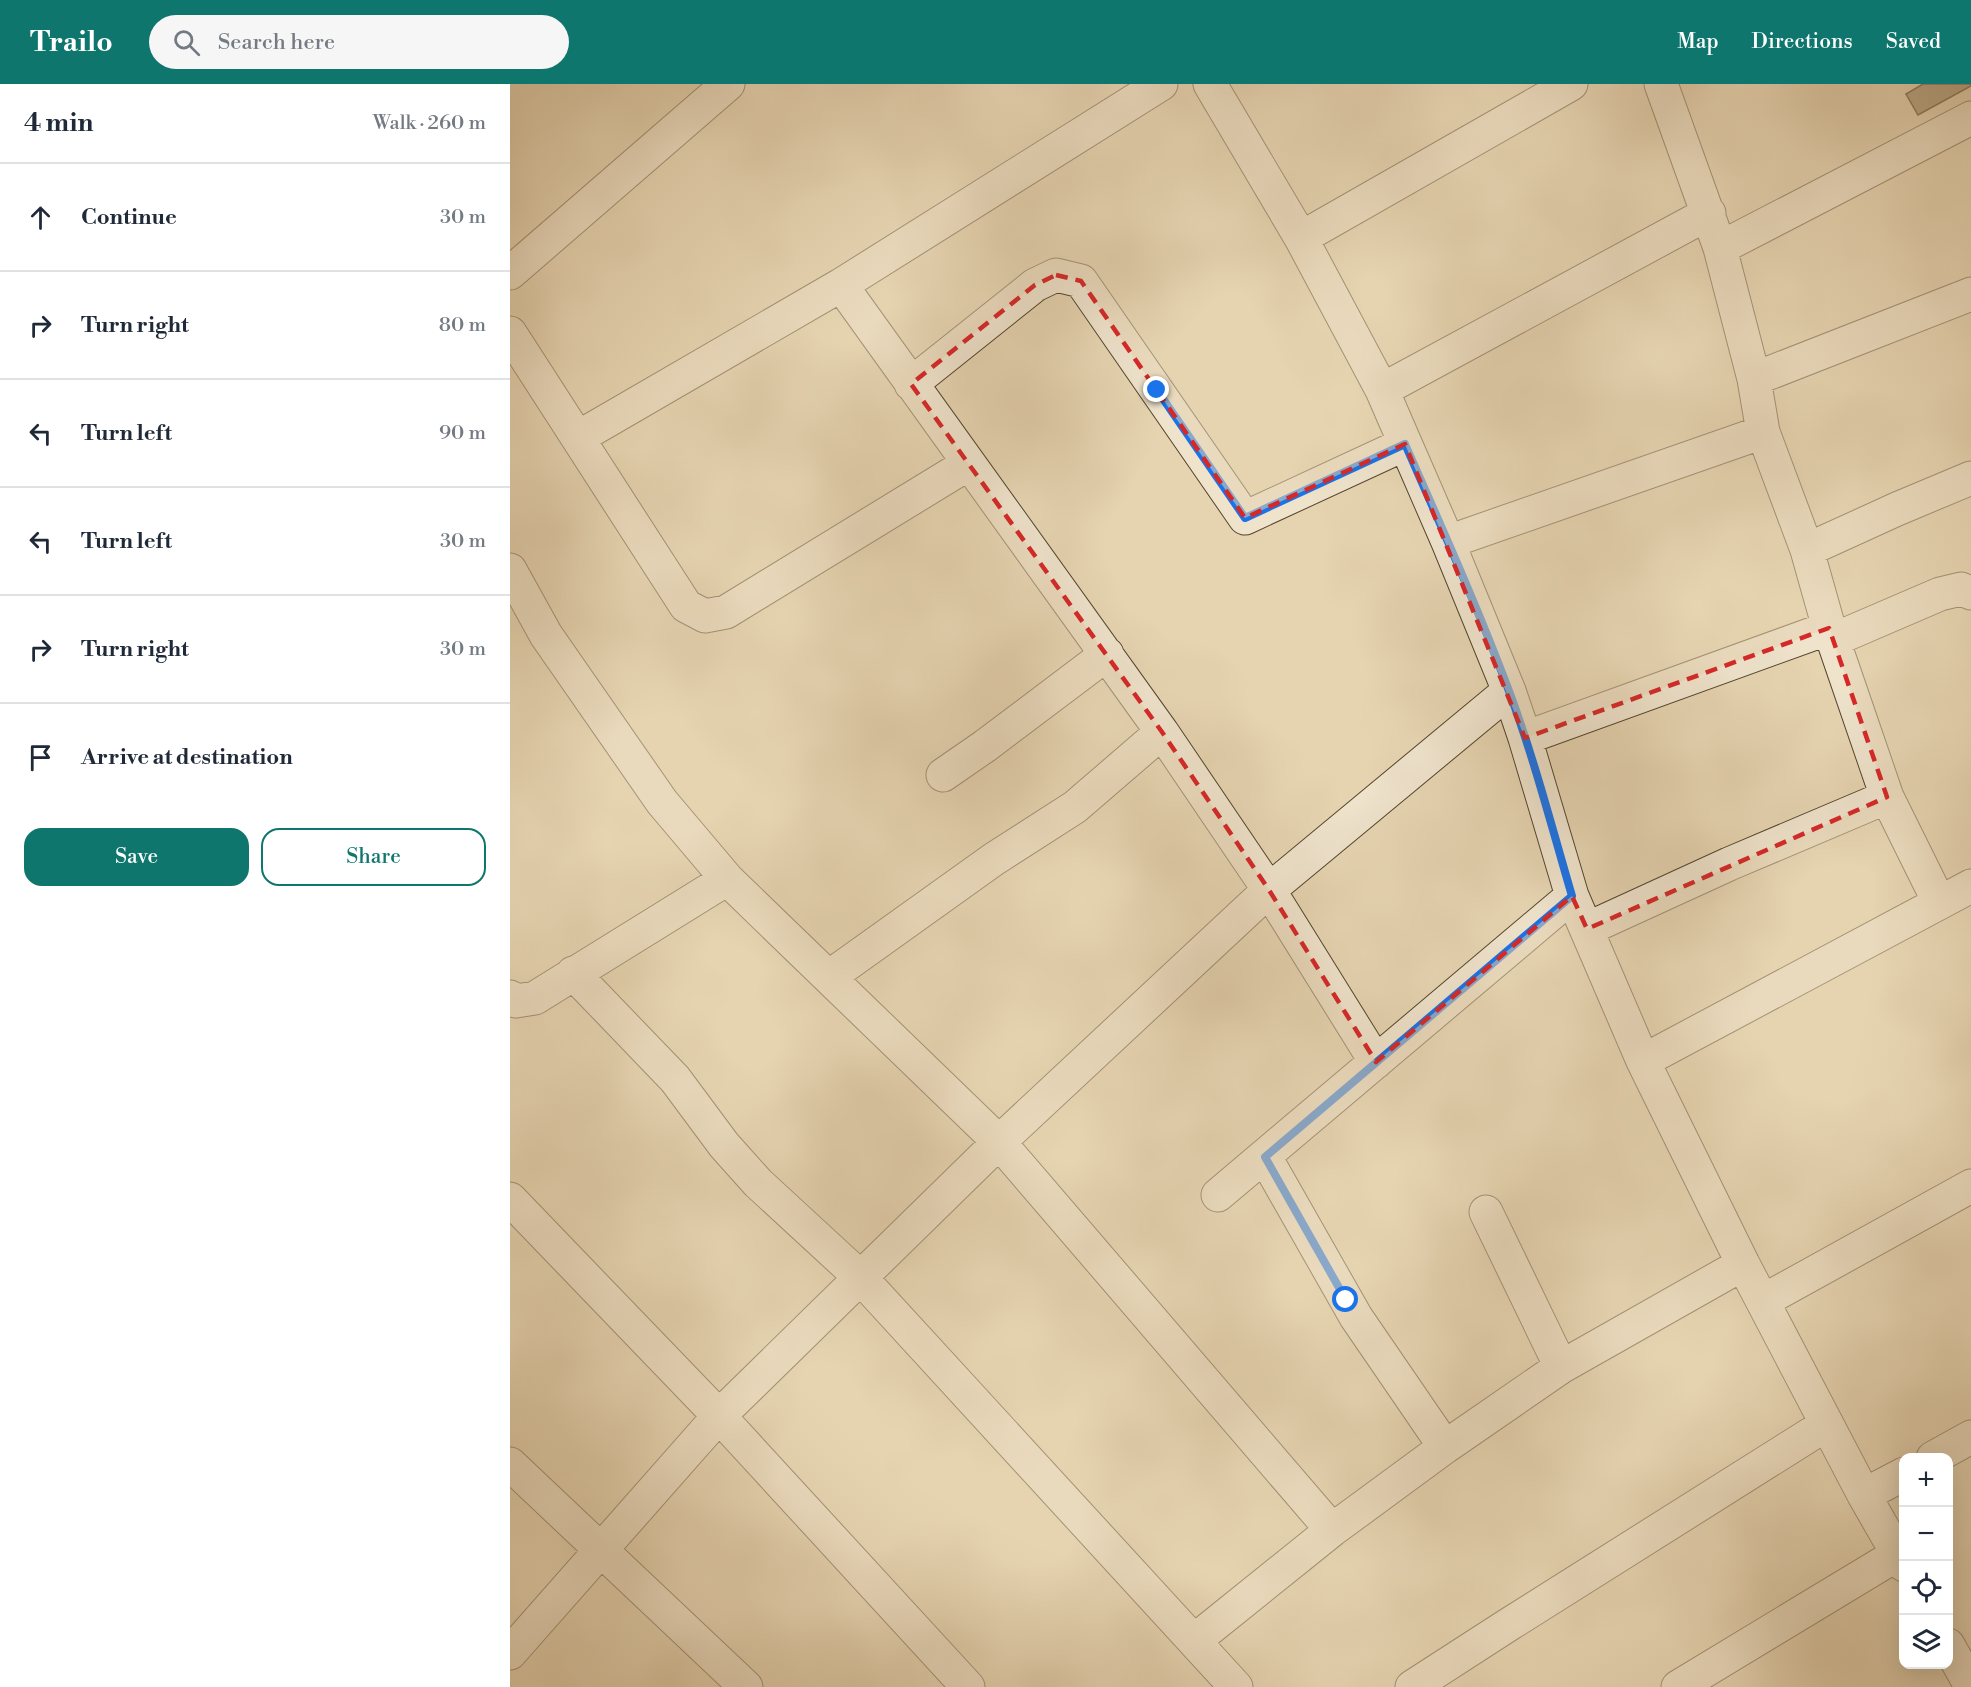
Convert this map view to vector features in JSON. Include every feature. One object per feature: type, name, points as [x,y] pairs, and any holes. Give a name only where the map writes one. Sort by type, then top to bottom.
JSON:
[{"type":"street","points":[[579,437],[841,285],[1161,84]]},
{"type":"street","points":[[1210,84],[1300,237],[1382,390],[1509,691],[1572,896],[1643,1061],[1743,1264],[1864,1495],[1899,1556]]},
{"type":"street","points":[[1300,237],[1571,84]]},
{"type":"street","points":[[1660,84],[1720,248],[1754,379],[1763,432],[1807,550],[1831,634],[1887,797],[1938,902]]},
{"type":"street","points":[[510,273],[725,85]]},
{"type":"street","points":[[1720,248],[1971,118]]},
{"type":"street","points":[[1382,390],[1708,213]]},
{"type":"street","points":[[911,384],[1035,285],[1056,275],[1081,281],[1245,518],[1405,444]]},
{"type":"street","points":[[841,285],[1162,732],[1269,890],[1376,1062]]},
{"type":"street","points":[[1754,379],[1971,294]]},
{"type":"street","points":[[510,333],[686,606],[705,616],[726,612],[968,464]]},
{"type":"street","points":[[1448,542],[1763,432]]},
{"type":"street","points":[[1807,550],[1971,478]]},
{"type":"street","points":[[510,570],[546,635],[662,802],[727,879],[999,1142],[1332,1530]]},
{"type":"street","points":[[1525,738],[1831,634],[1940,594],[1961,589],[1971,593]]},
{"type":"street","points":[[943,774],[985,746],[1107,654]]},
{"type":"street","points":[[510,1653],[719,1416],[999,1142],[1269,890],[1509,691]]},
{"type":"street","points":[[830,977],[994,859],[1076,807],[1162,732]]},
{"type":"street","points":[[1587,929],[1729,864],[1887,797]]},
{"type":"street","points":[[510,997],[516,1001],[535,998],[727,879]]},
{"type":"street","points":[[1643,1061],[1971,886]]},
{"type":"street","points":[[1218,1195],[1572,896]]},
{"type":"street","points":[[573,974],[675,1079],[724,1145],[758,1183],[860,1277],[1194,1641],[1220,1682]]},
{"type":"street","points":[[1265,1157],[1356,1317],[1445,1448]]},
{"type":"street","points":[[1763,1301],[1971,1186]]},
{"type":"street","points":[[510,1199],[719,1416],[968,1687]]},
{"type":"street","points":[[1486,1212],[1561,1367]]},
{"type":"street","points":[[1194,1641],[1332,1530],[1561,1367],[1743,1264]]},
{"type":"street","points":[[1412,1687],[1827,1424]]},
{"type":"street","points":[[1942,1453],[1971,1437]]},
{"type":"street","points":[[510,1464],[744,1687]]},
{"type":"street","points":[[1864,1495],[1899,1477]]},
{"type":"street","points":[[1678,1687],[1899,1561]]},
{"type":"street","points":[[1953,1654],[1971,1686]]},
{"type":"highlighted area","points":[[1056,275],[1081,281],[1245,518],[1405,444],[1525,738],[1829,628],[1887,797],[1587,929],[1572,896],[1376,1062],[1269,890],[1162,732],[911,384],[1035,285]]},
{"type":"building","points":[[1923,84],[1971,84],[1971,86],[1918,115],[1906,94]]},
{"type":"route","points":[[1157,390],[1245,518],[1405,444],[1509,691],[1572,896],[1265,1157],[1346,1300]]}]
